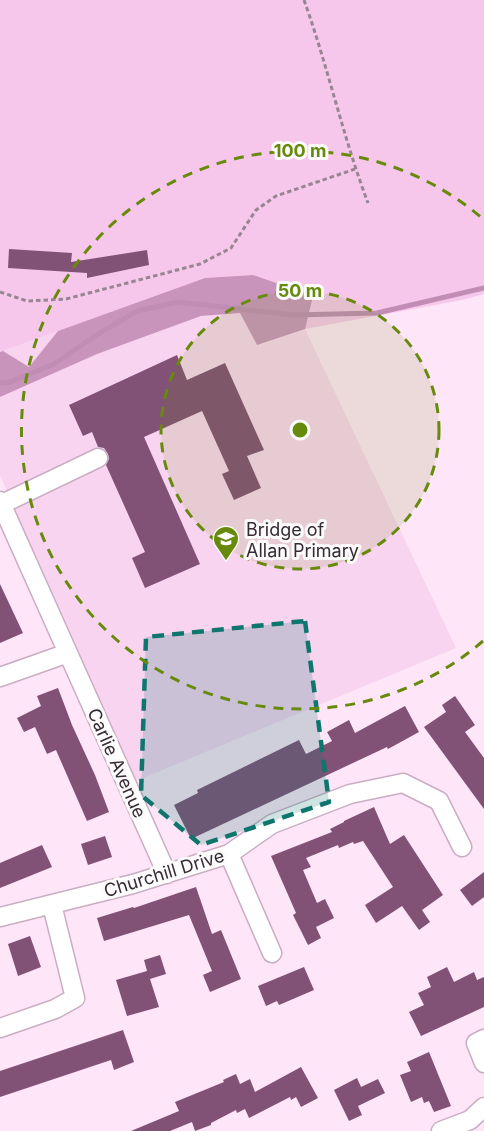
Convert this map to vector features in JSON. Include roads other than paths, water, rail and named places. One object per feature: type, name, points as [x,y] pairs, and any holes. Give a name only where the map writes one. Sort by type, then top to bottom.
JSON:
[{"type":"street","points":[[1,502],[98,458]]},
{"type":"street","name":"Carlie Avenue","points":[[1,502],[166,874]]},
{"type":"street","points":[[0,677],[68,653]]},
{"type":"street","name":"Churchill Drive","points":[[0,917],[166,874],[229,854],[272,824],[350,794],[403,783],[439,801],[462,847]]},
{"type":"street","points":[[229,854],[272,953]]},
{"type":"street","points":[[0,1028],[55,1009],[75,998],[52,905]]},
{"type":"street","points":[[484,1039],[476,1043],[484,1063]]},
{"type":"street","points":[[441,1131],[470,1120],[484,1107]]},
{"type":"waterway","points":[[0,383],[10,382],[54,364],[137,311],[178,302],[293,315],[377,313],[484,288]]},
{"type":"place","name":"Bridge of Allan Primary","points":[[226,562]]}]
